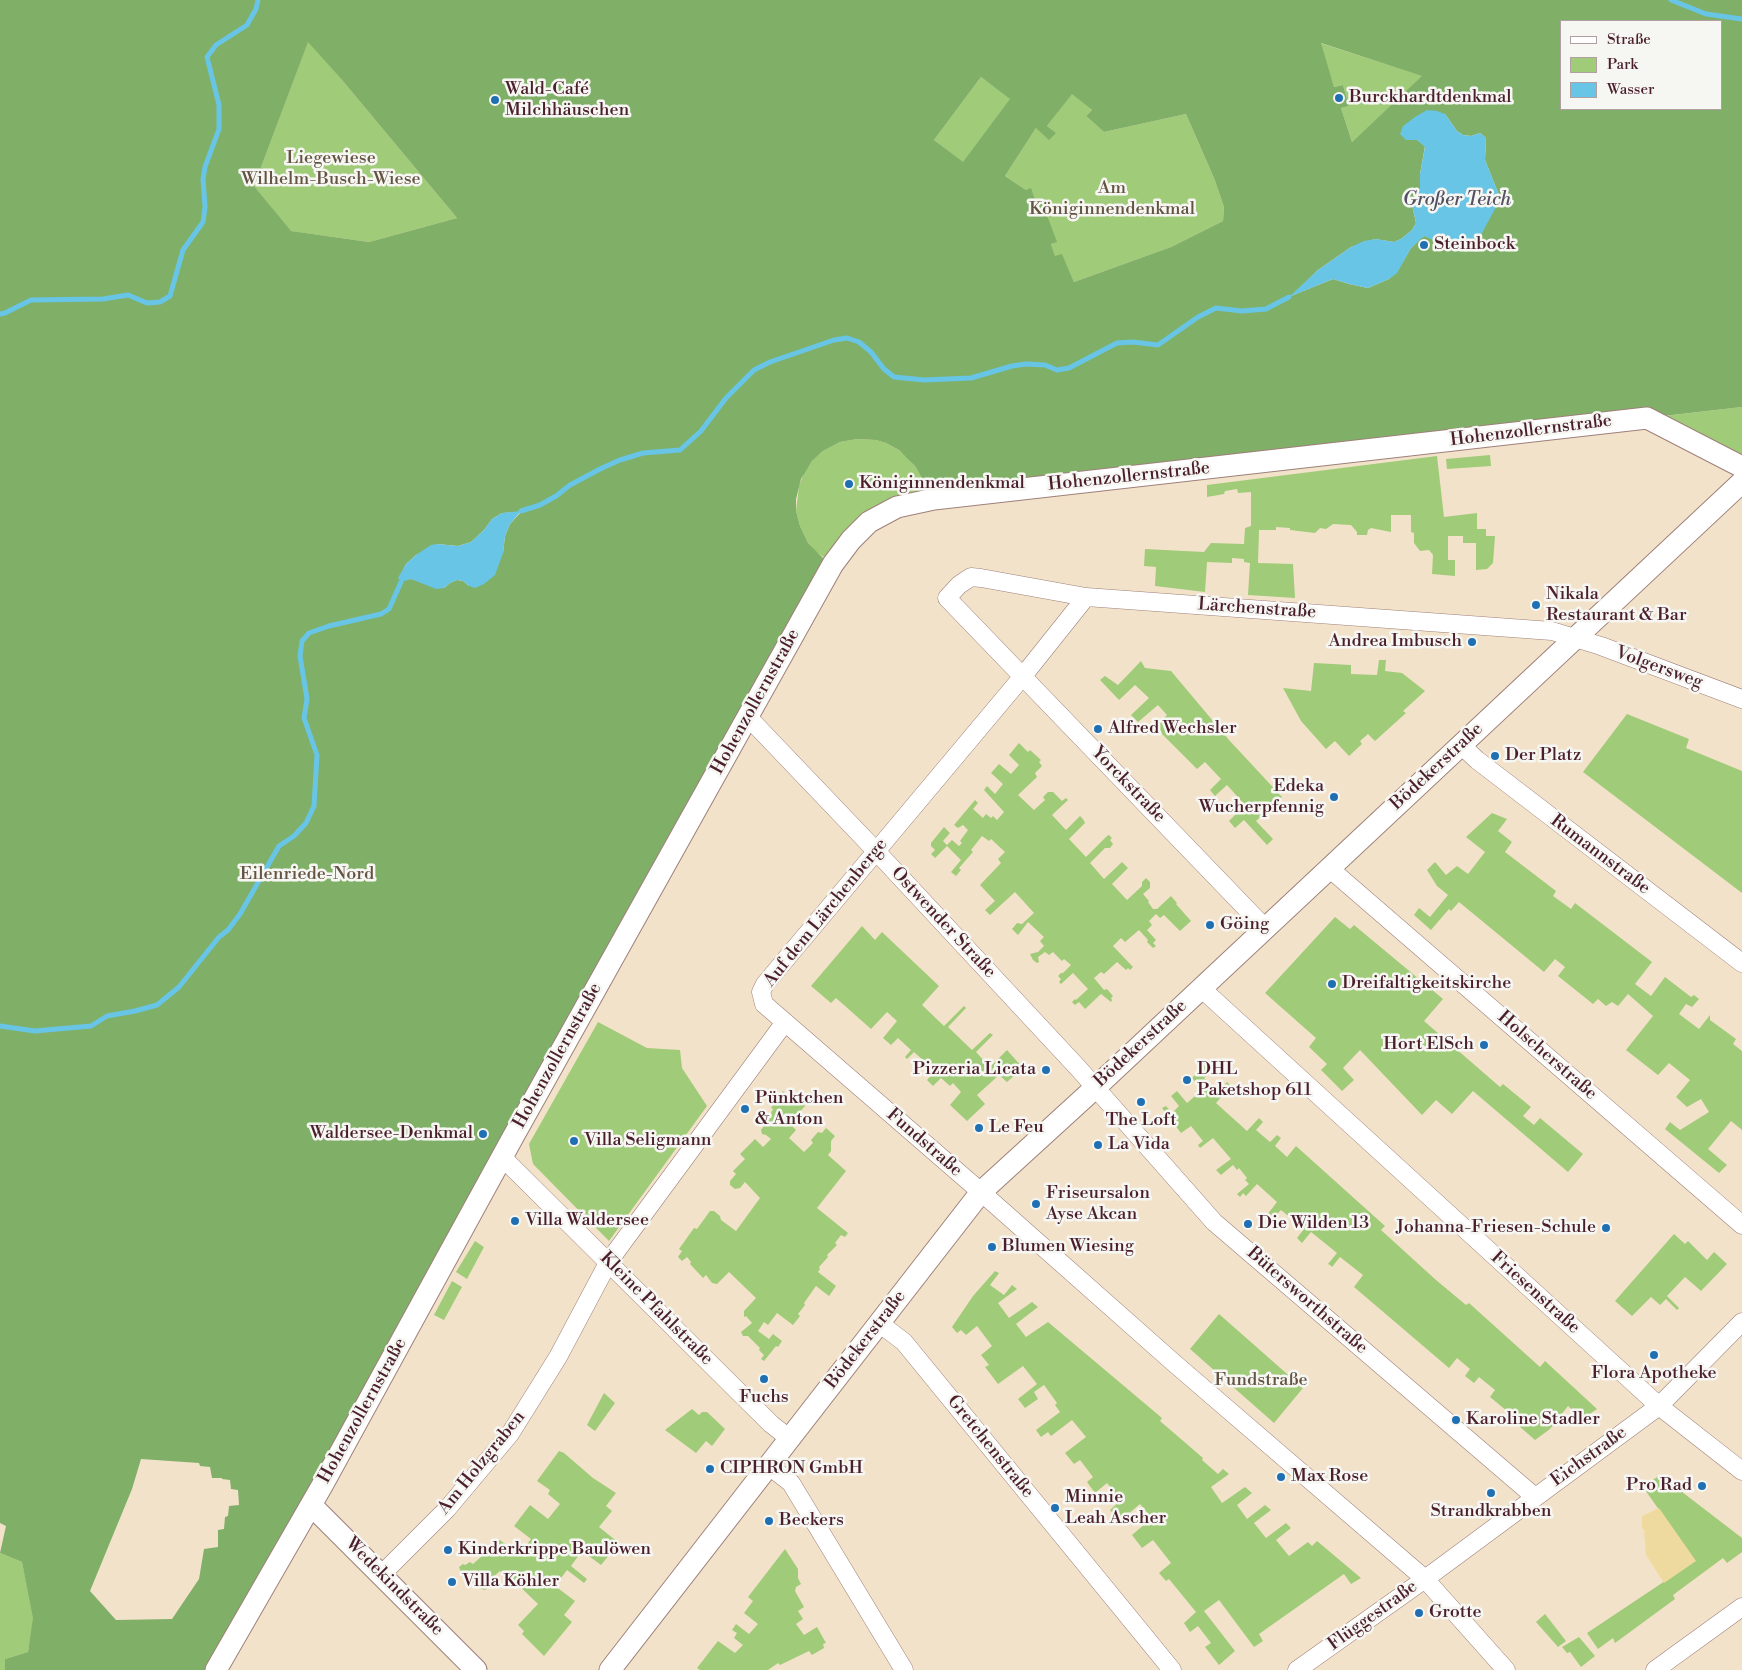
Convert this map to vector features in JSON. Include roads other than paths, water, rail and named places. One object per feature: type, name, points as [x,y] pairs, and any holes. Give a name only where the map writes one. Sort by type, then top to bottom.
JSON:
[{"type":"street","name":"Hohenzollernstraße","points":[[216,1670],[311,1505],[502,1157],[833,564],[859,531],[875,518],[896,507],[934,499],[1647,418],[1742,467]]},
{"type":"street","name":"Bödekerstraße","points":[[610,1670],[981,1192],[1096,1087],[1742,482]]},
{"type":"street","name":"Lärchenstraße","points":[[947,598],[959,585],[971,577],[1086,597],[1552,630],[1576,638]]},
{"type":"street","name":"Auf dem Lärchenberge","points":[[784,1022],[764,1004],[761,992],[765,984],[1086,597]]},
{"type":"street","name":"Yorckstraße","points":[[947,598],[1266,928]]},
{"type":"street","name":"Volgersweg","points":[[1576,638],[1742,699]]},
{"type":"street","name":"Ostwender Straße","points":[[748,717],[1096,1087]]},
{"type":"street","name":"Rumannstraße","points":[[1461,744],[1477,760],[1742,963]]},
{"type":"street","name":"Holscherstraße","points":[[1329,868],[1742,1225]]},
{"type":"street","name":"Friesenstraße","points":[[1201,988],[1659,1406],[1742,1471]]},
{"type":"street","name":"Fundstraße","points":[[784,1022],[981,1192],[1174,1363],[1425,1579],[1506,1670]]},
{"type":"street","points":[[608,1261],[784,1022]]},
{"type":"street","name":"Bütersworthstraße","points":[[1096,1087],[1214,1222],[1535,1497]]},
{"type":"street","name":"Kleine Pfahlstraße","points":[[502,1157],[771,1424],[789,1438]]},
{"type":"street","name":"Am Holzgraben","points":[[382,1574],[447,1509],[510,1434],[558,1357],[608,1261]]},
{"type":"street","name":"Eichstraße","points":[[1425,1579],[1659,1406],[1742,1322]]},
{"type":"street","name":"Gretchenstraße","points":[[879,1323],[904,1342],[1172,1670]]},
{"type":"street","points":[[769,1466],[790,1482],[904,1670]]},
{"type":"street","name":"Wedekindstraße","points":[[311,1505],[476,1670]]},
{"type":"street","name":"Flüggestraße","points":[[1297,1670],[1425,1579]]},
{"type":"street","points":[[1655,1670],[1742,1607]]},
{"type":"water","name":"Großer Teich","points":[[1427,110],[1445,114],[1457,131],[1463,135],[1471,136],[1480,133],[1486,138],[1485,160],[1499,195],[1496,207],[1475,246],[1467,251],[1456,250],[1424,236],[1411,248],[1397,273],[1389,279],[1368,288],[1333,279],[1289,297],[1318,270],[1351,247],[1364,241],[1376,239],[1394,242],[1412,230],[1416,223],[1412,205],[1420,189],[1420,174],[1425,147],[1417,140],[1406,140],[1400,134],[1403,126]]},
{"type":"water","points":[[521,511],[510,524],[505,536],[503,553],[495,575],[484,584],[475,588],[463,581],[457,580],[444,588],[436,589],[411,579],[401,582],[398,578],[406,564],[431,545],[458,546],[471,542],[484,530],[492,519],[502,513]]},
{"type":"waterway","points":[[0,314],[31,300],[103,299],[128,295],[147,303],[160,302],[170,296],[183,250],[203,222],[205,207],[203,179],[205,167],[219,129],[219,105],[207,57],[216,45],[247,25],[256,9],[258,0]]},
{"type":"waterway","points":[[1671,0],[1706,14],[1742,19]]},
{"type":"waterway","points":[[521,511],[540,505],[570,485],[620,460],[643,453],[680,450],[701,431],[726,398],[754,370],[770,362],[834,340],[847,338],[859,342],[894,377],[924,380],[971,378],[1012,366],[1026,364],[1045,365],[1057,370],[1069,368],[1117,343],[1133,342],[1158,345],[1198,317],[1216,308],[1242,311],[1266,309],[1289,297]]},
{"type":"waterway","points":[[0,1026],[35,1031],[91,1026],[107,1016],[157,1005],[179,987],[240,914],[279,846],[294,836],[306,823],[314,806],[317,755],[304,718],[307,699],[300,656],[302,641],[309,633],[329,626],[381,614],[389,609],[401,582]]},
{"type":"place","name":"Burckhardtdenkmal","points":[[1339,98]]},
{"type":"place","name":"Wald-Café Milchhäuschen","points":[[495,100]]},
{"type":"place","name":"Steinbock","points":[[1424,245]]},
{"type":"place","name":"Königinnendenkmal","points":[[849,484]]},
{"type":"place","name":"Nikala Restaurant & Bar","points":[[1536,605]]},
{"type":"place","name":"Andrea Imbusch","points":[[1472,642]]},
{"type":"place","name":"Alfred Wechsler","points":[[1098,729]]},
{"type":"place","name":"Der Platz","points":[[1495,756]]},
{"type":"place","name":"Edeka Wucherpfennig","points":[[1334,797]]},
{"type":"place","name":"Göing","points":[[1210,925]]},
{"type":"place","name":"Dreifaltigkeitskirche","points":[[1332,984]]},
{"type":"place","name":"Hort ElSch","points":[[1484,1045]]},
{"type":"place","name":"Pizzeria Licata","points":[[1046,1070]]},
{"type":"place","name":"DHL Paketshop 611","points":[[1187,1080]]},
{"type":"place","name":"The Loft","points":[[1141,1102]]},
{"type":"place","name":"Pünktchen & Anton","points":[[745,1109]]},
{"type":"place","name":"Le Feu","points":[[979,1128]]},
{"type":"place","name":"Waldersee-Denkmal","points":[[483,1134]]},
{"type":"place","name":"Villa Seligmann","points":[[574,1141]]},
{"type":"place","name":"La Vida","points":[[1098,1145]]},
{"type":"place","name":"Friseursalon Ayse Akcan","points":[[1036,1204]]},
{"type":"place","name":"Villa Waldersee","points":[[515,1221]]},
{"type":"place","name":"Die Wilden 13","points":[[1248,1224]]},
{"type":"place","name":"Johanna-Friesen-Schule","points":[[1606,1228]]},
{"type":"place","name":"Blumen Wiesing","points":[[992,1247]]},
{"type":"place","name":"Flora Apotheke","points":[[1654,1355]]},
{"type":"place","name":"Fuchs","points":[[764,1379]]},
{"type":"place","name":"Karoline Stadler","points":[[1456,1420]]},
{"type":"place","name":"CIPHRON GmbH","points":[[710,1469]]},
{"type":"place","name":"Max Rose","points":[[1281,1477]]},
{"type":"place","name":"Pro Rad","points":[[1702,1486]]},
{"type":"place","name":"Strandkrabben","points":[[1491,1493]]},
{"type":"place","name":"Minnie Leah Ascher","points":[[1055,1508]]},
{"type":"place","name":"Beckers","points":[[769,1521]]},
{"type":"place","name":"Kinderkrippe Baulöwen","points":[[448,1550]]},
{"type":"place","name":"Villa Köhler","points":[[452,1582]]},
{"type":"place","name":"Grotte","points":[[1419,1613]]},
{"type":"park label","name":"Liegewiese Wilhelm-Busch-Wiese","points":[[331,169]]},
{"type":"park label","name":"Am Königinnendenkmal","points":[[1112,199]]},
{"type":"park label","name":"Eilenriede-Nord","points":[[307,875]]}]
